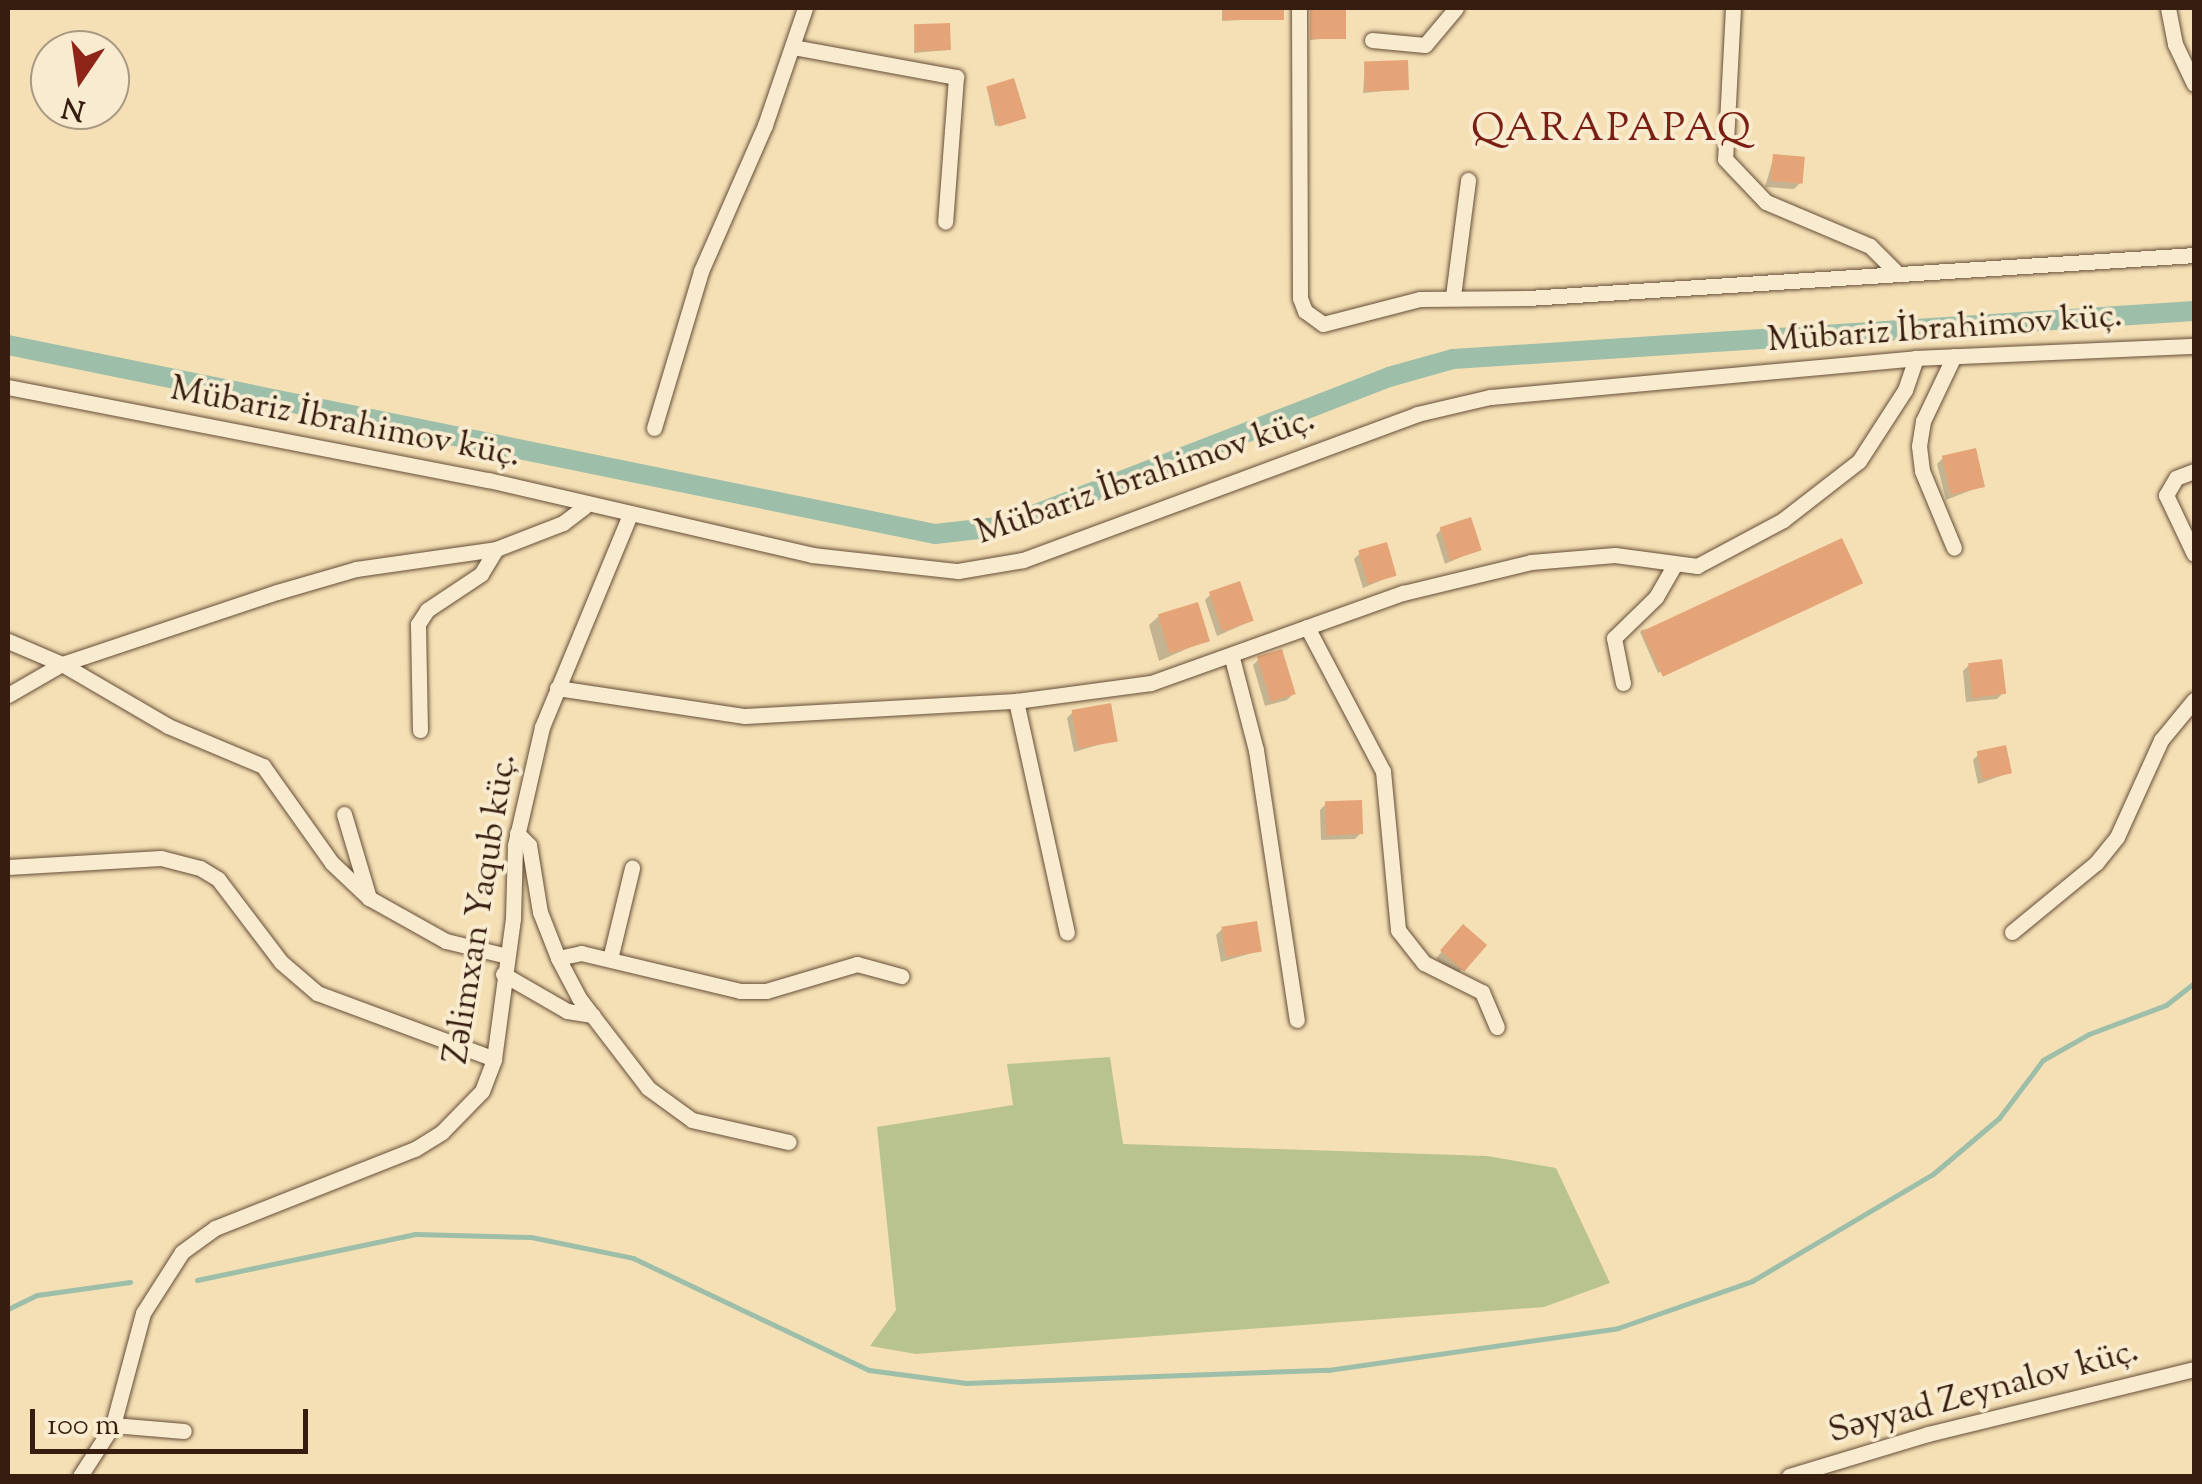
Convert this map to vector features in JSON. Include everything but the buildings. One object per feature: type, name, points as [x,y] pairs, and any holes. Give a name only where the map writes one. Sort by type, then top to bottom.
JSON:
[{"type":"street","points":[[654,428],[700,271],[793,47],[805,8]]},
{"type":"street","points":[[1299,8],[1305,311],[1323,324],[1453,296],[1528,298],[2194,254]]},
{"type":"street","points":[[1372,40],[1425,45],[1456,8]]},
{"type":"street","points":[[1733,8],[1725,160],[1766,202],[1870,246],[1898,274]]},
{"type":"street","points":[[2168,8],[2175,44],[2194,84]]},
{"type":"street","points":[[793,47],[956,77],[945,222]]},
{"type":"street","points":[[1453,296],[1468,180]]},
{"type":"street","name":"Mübariz İbrahimov küç.","points":[[8,388],[488,480],[629,517],[905,570],[992,568],[1417,414],[1566,388],[1916,358],[2194,346]]},
{"type":"street","points":[[1954,356],[1923,421],[1919,446],[1922,471],[1954,548]]},
{"type":"street","points":[[557,688],[744,716],[1016,702],[1150,683],[1232,658],[1402,592],[1531,562],[1600,555],[1698,566],[1724,555],[1834,486],[1890,418],[1916,358]]},
{"type":"street","points":[[2194,470],[2176,478],[2166,495],[2194,554]]},
{"type":"street","points":[[8,695],[62,664],[356,569],[496,549],[538,535],[584,507]]},
{"type":"street","name":"Zəlimxan Yaqub küç.","points":[[80,1476],[112,1425],[144,1313],[182,1252],[215,1228],[378,1167],[442,1132],[482,1091],[494,1059],[517,833],[557,688],[629,517]]},
{"type":"street","points":[[420,730],[418,624],[427,610],[481,574],[496,549]]},
{"type":"street","points":[[1622,683],[1614,638],[1656,597],[1674,566]]},
{"type":"street","points":[[1308,627],[1383,772],[1398,930],[1424,964],[1482,992],[1497,1027]]},
{"type":"street","points":[[8,640],[62,664],[168,726],[263,766],[332,863],[368,898],[446,941],[507,956]]},
{"type":"street","points":[[1232,658],[1256,750],[1298,1020]]},
{"type":"street","points":[[2012,932],[2096,863],[2116,837],[2161,740],[2194,700]]},
{"type":"street","points":[[1016,702],[1066,932]]},
{"type":"street","points":[[344,814],[368,898]]},
{"type":"street","points":[[517,833],[529,845],[540,912],[558,958],[592,1015],[648,1088],[674,1110],[717,1128],[789,1142]]},
{"type":"street","points":[[8,867],[161,858],[200,868],[218,880],[281,962],[318,993],[494,1059]]},
{"type":"street","points":[[610,959],[632,868]]},
{"type":"street","points":[[558,958],[581,953],[740,991],[766,991],[856,964],[901,976]]},
{"type":"street","points":[[503,974],[567,1011],[592,1015]]},
{"type":"street","name":"Səyyad Zeynalov küç.","points":[[1789,1476],[1928,1434],[2194,1369]]},
{"type":"street","points":[[112,1425],[184,1432]]},
{"type":"green space","points":[[1110,1057],[1123,1144],[1487,1156],[1556,1168],[1610,1283],[1544,1307],[916,1354],[870,1346],[896,1310],[877,1127],[1013,1105],[1007,1064]]},
{"type":"waterway","points":[[8,345],[935,534],[1005,526],[1389,377],[1453,359],[2194,311]]},
{"type":"waterway","points":[[197,1280],[415,1234],[531,1237],[633,1258],[869,1370],[966,1383],[1328,1370],[1618,1328],[1752,1281],[1933,1174],[1999,1118],[2043,1060],[2089,1034],[2166,1005],[2194,983]]},
{"type":"waterway","points":[[8,1309],[37,1295],[130,1282]]},
{"type":"district","name":"QARAPAPAQ","points":[[1612,131]]}]
